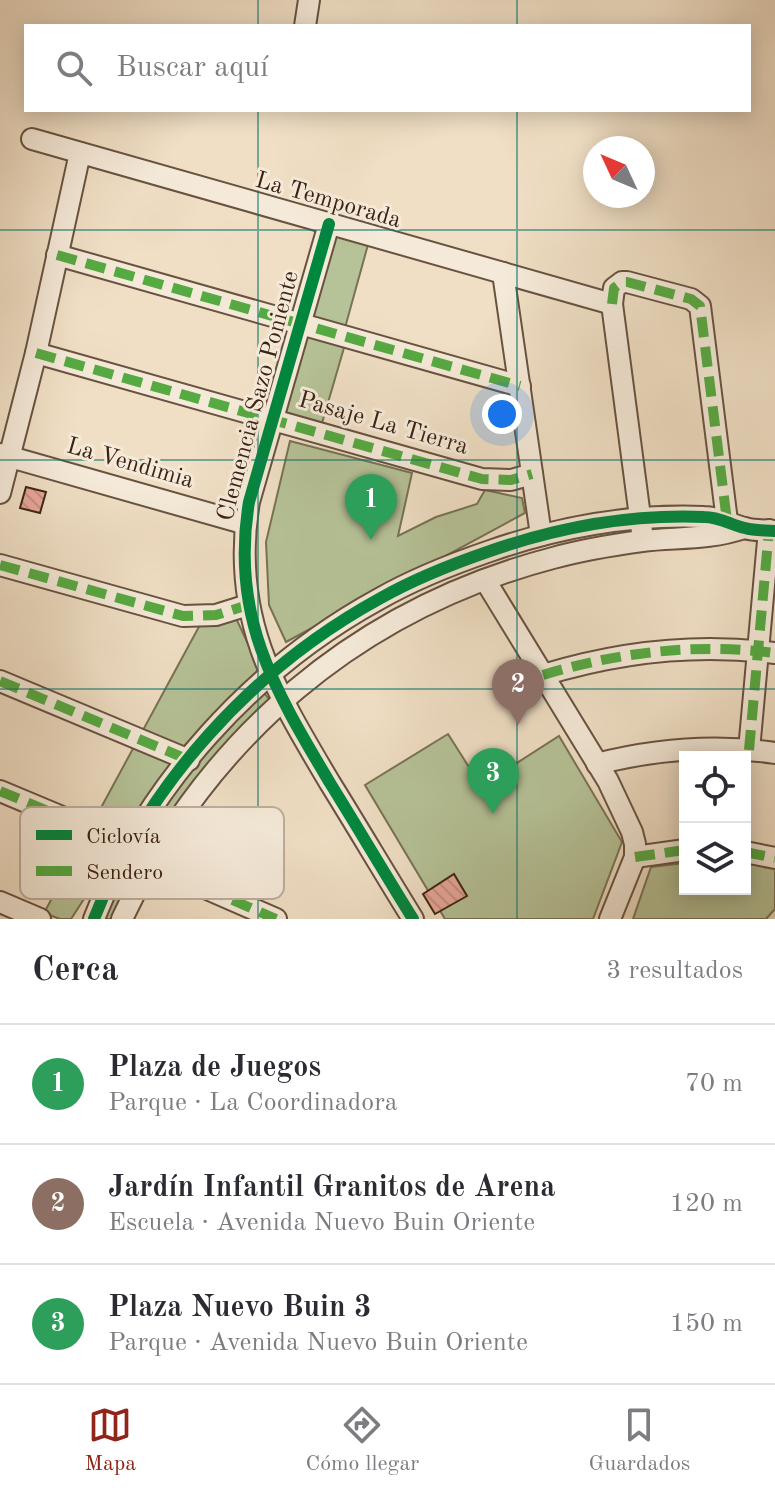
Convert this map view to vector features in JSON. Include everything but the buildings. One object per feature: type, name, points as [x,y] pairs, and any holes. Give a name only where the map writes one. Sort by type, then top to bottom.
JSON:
[{"type":"street","points":[[305,24],[309,0]]},
{"type":"street","name":"La Temporada","points":[[32,139],[612,304]]},
{"type":"street","points":[[0,493],[5,456],[36,353],[80,153]]},
{"type":"street","name":"Clemencia Sazo Poniente","points":[[329,224],[249,502],[244,561],[248,605],[254,629],[282,700],[413,919]]},
{"type":"street","points":[[57,255],[520,386]]},
{"type":"street","points":[[503,273],[541,535]]},
{"type":"street","points":[[643,541],[612,304],[614,288],[622,282],[691,299],[700,306],[736,525]]},
{"type":"street","name":"Pasaje La Tierra","points":[[36,353],[482,479],[511,480],[532,474]]},
{"type":"street","name":"La Vendimia","points":[[5,456],[246,524]]},
{"type":"street","points":[[154,807],[223,720],[270,673],[326,631],[367,606],[406,584],[469,558],[541,535],[640,518],[708,517],[772,531],[767,652],[749,750]]},
{"type":"street","points":[[187,807],[244,737],[282,700],[347,650],[427,603],[553,558],[611,545],[712,537],[736,525]]},
{"type":"street","points":[[0,565],[183,616],[216,615],[248,605]]},
{"type":"street","points":[[485,580],[597,764],[628,821],[635,844],[635,857],[610,919]]},
{"type":"street","points":[[543,675],[639,653],[700,649],[767,652]]},
{"type":"street","points":[[0,681],[189,760]]},
{"type":"street","points":[[597,764],[675,749],[775,753]]},
{"type":"street","points":[[0,791],[38,807]]},
{"type":"street","points":[[635,857],[679,851]]},
{"type":"street","points":[[751,853],[775,858]]},
{"type":"street","points":[[94,919],[102,899]]},
{"type":"street","points":[[122,919],[132,899]]},
{"type":"street","points":[[230,899],[276,919]]},
{"type":"street","points":[[0,902],[40,919]]},
{"type":"green space","points":[[334,234],[369,241],[343,335],[305,322]]},
{"type":"green space","points":[[304,329],[346,341],[320,430],[278,417]]},
{"type":"green space","points":[[290,441],[412,473],[398,536],[436,517],[477,504],[485,490],[522,498],[525,513],[286,642],[269,605],[266,542]]},
{"type":"green space","points":[[235,616],[261,672],[182,748],[144,807],[101,807],[201,623]]},
{"type":"green space","points":[[261,689],[272,703],[198,807],[162,807]]},
{"type":"green space","points":[[448,734],[481,786],[559,736],[622,842],[593,919],[445,919],[365,785]]},
{"type":"green space","points":[[679,864],[679,895],[751,895],[751,864],[767,864],[775,867],[775,909],[766,919],[633,919],[651,867]]},
{"type":"green space","points":[[52,899],[84,899],[71,919],[44,913]]},
{"type":"green space","points":[[111,899],[133,899],[119,919],[100,919]]},
{"type":"marked path","points":[[57,255],[520,386]]},
{"type":"marked path","points":[[612,304],[614,288],[627,282],[691,299],[700,306],[727,521]]},
{"type":"marked path","points":[[36,353],[482,479],[511,480],[532,474]]},
{"type":"marked path","points":[[749,750],[769,530]]},
{"type":"marked path","points":[[0,565],[183,616],[216,615],[248,605]]},
{"type":"marked path","points":[[543,675],[600,660],[658,652],[716,649],[775,653]]},
{"type":"marked path","points":[[0,681],[189,760]]},
{"type":"marked path","points":[[0,791],[38,807]]},
{"type":"marked path","points":[[635,857],[679,851]]},
{"type":"marked path","points":[[751,853],[775,858]]},
{"type":"marked path","points":[[230,899],[276,919]]},
{"type":"cycle path","points":[[329,224],[249,502],[245,543],[246,581],[261,650],[275,683],[310,749],[413,919]]},
{"type":"cycle path","points":[[153,807],[209,735],[247,695],[289,659],[379,599],[433,572],[542,535],[622,520],[704,517],[748,529],[775,531]]},
{"type":"cycle path","points":[[94,919],[103,899]]},
{"type":"place","name":"Plaza de Juegos","points":[[371,540]]},
{"type":"place","name":"Jardín Infantil Granitos de Arena","points":[[518,725]]},
{"type":"place","name":"Plaza Nuevo Buin 3","points":[[493,814]]}]
